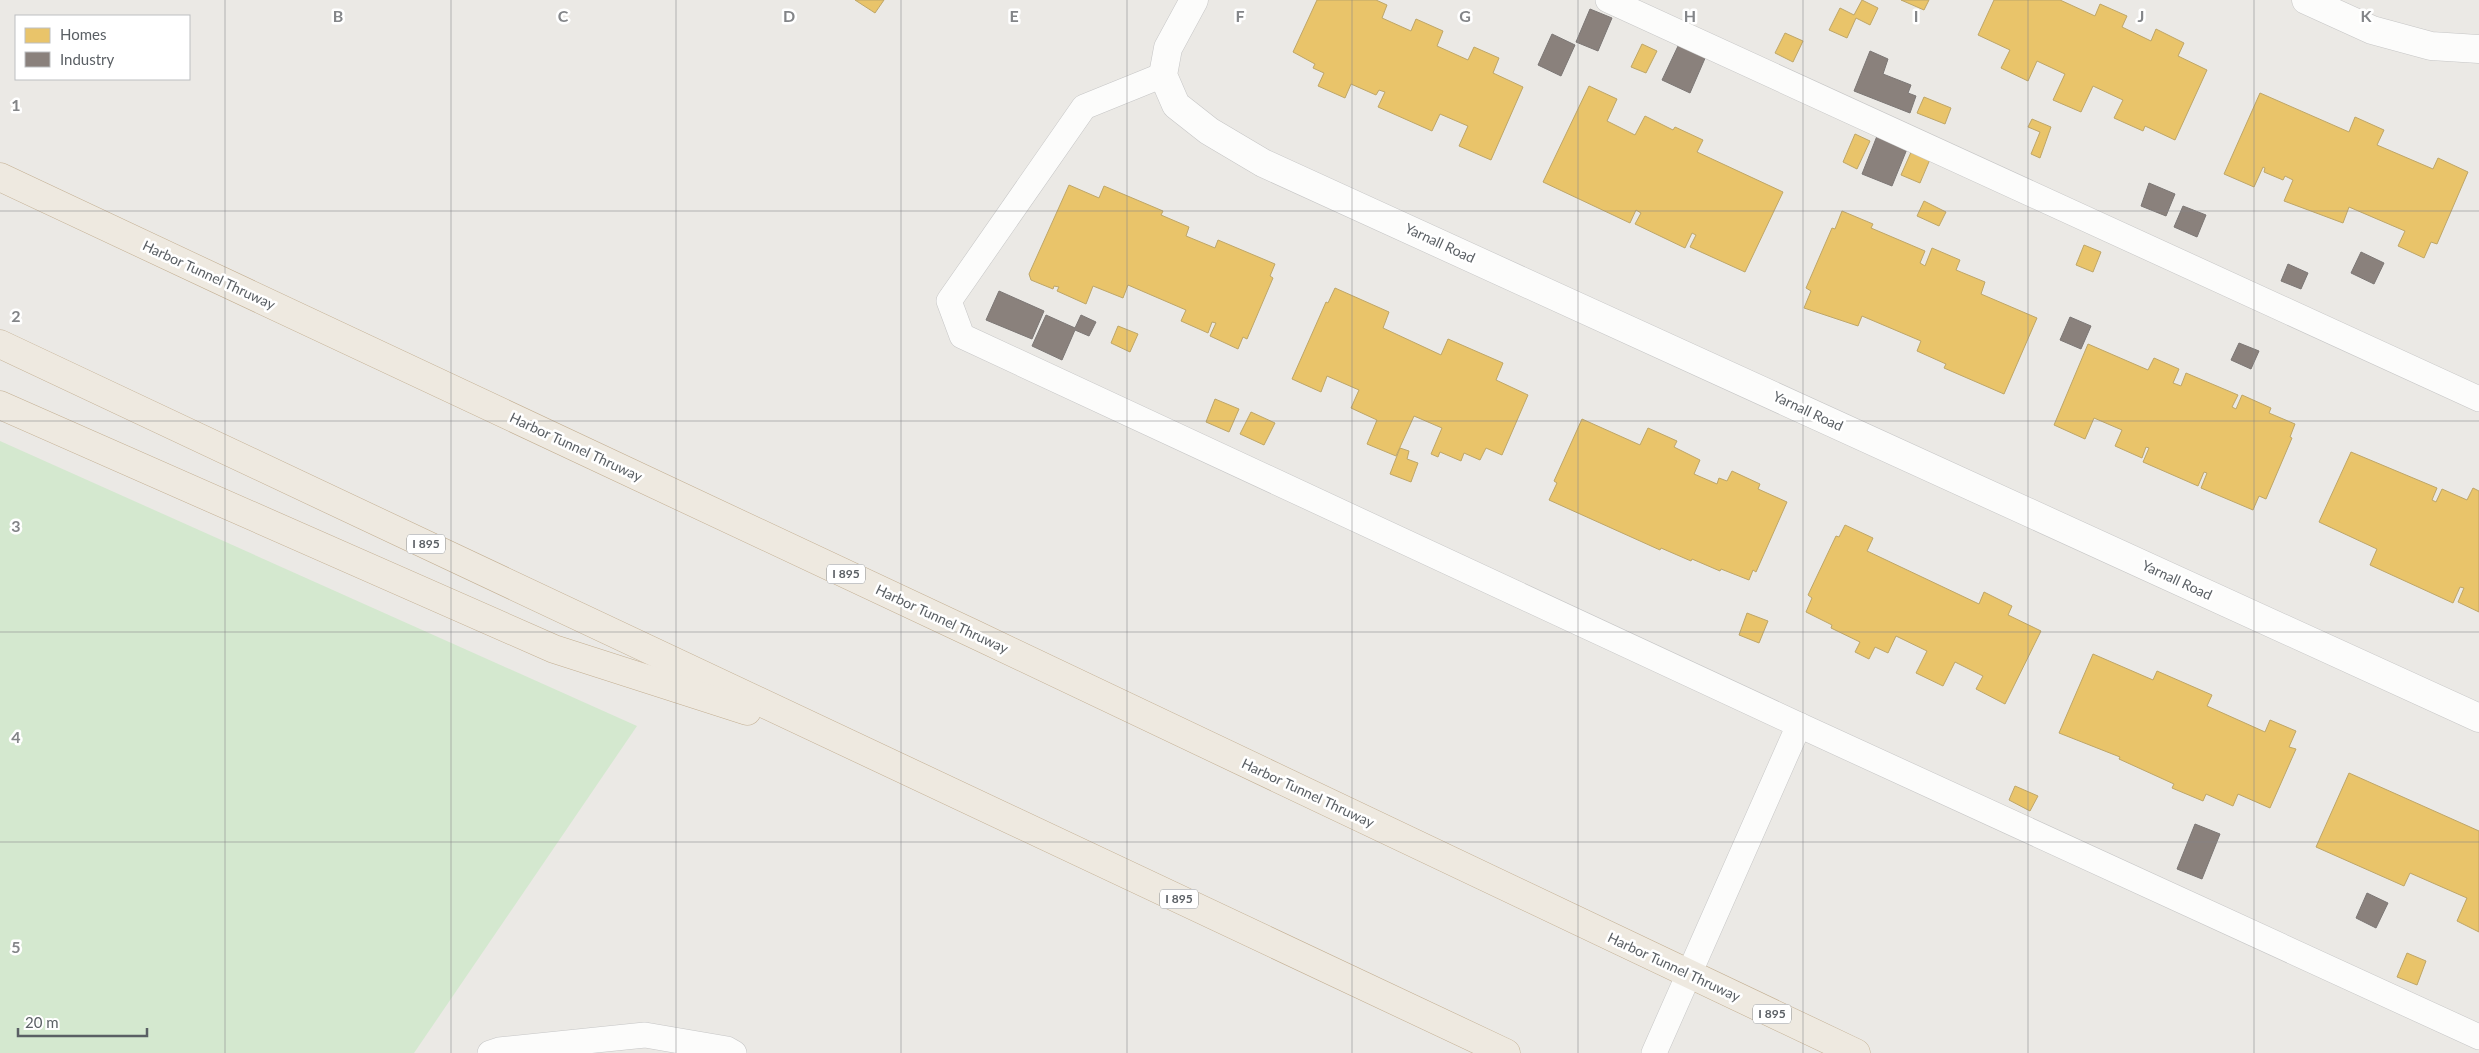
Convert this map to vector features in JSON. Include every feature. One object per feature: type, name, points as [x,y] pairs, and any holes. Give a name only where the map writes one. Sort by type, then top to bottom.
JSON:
[{"type":"highway","name":"Harbor Tunnel Thruway","points":[[0,177],[985,639],[1856,1053]]},
{"type":"highway","name":"I 895","points":[[0,344],[1506,1053]]},
{"type":"highway","points":[[0,405],[554,649],[852,745]]},
{"type":"street","points":[[1163,75],[1168,48],[1194,0]]},
{"type":"street","points":[[2306,0],[2372,30],[2431,46],[2479,48]]},
{"type":"street","name":"Yarnall Road","points":[[1163,75],[1176,105],[1209,131],[1264,162],[2479,718]]},
{"type":"lane","points":[[1608,0],[2479,399]]},
{"type":"lane","points":[[1163,75],[1084,107],[949,302],[962,336],[1799,725],[2479,1037]]},
{"type":"lane","points":[[1654,1053],[1799,725]]},
{"type":"lane","points":[[490,1053],[499,1050],[646,1035],[727,1049],[734,1053]]},
{"type":"green space","points":[[0,441],[637,726],[414,1053],[0,1053]]},
{"type":"building: Homes","points":[[855,0],[884,0],[875,13]]},
{"type":"building: Homes","points":[[1317,0],[1376,0],[1387,5],[1382,18],[1411,31],[1416,19],[1443,31],[1437,46],[1468,60],[1474,47],[1499,58],[1493,73],[1523,87],[1491,160],[1459,146],[1468,126],[1440,114],[1432,131],[1378,107],[1385,92],[1379,90],[1376,95],[1351,84],[1345,98],[1318,86],[1324,73],[1313,68],[1315,64],[1293,52]]},
{"type":"building: Homes","points":[[1862,0],[1878,8],[1870,25],[1856,18],[1847,38],[1829,30],[1840,8],[1854,15]]},
{"type":"building: Homes","points":[[1901,0],[1929,0],[1924,10]]},
{"type":"building: Homes","points":[[1994,0],[2060,0],[2095,16],[2100,4],[2127,16],[2122,27],[2151,41],[2156,29],[2184,43],[2178,56],[2207,70],[2175,140],[2145,126],[2143,131],[2114,118],[2123,100],[2093,86],[2081,112],[2053,100],[2065,74],[2037,61],[2028,81],[2001,68],[2010,50],[1978,35]]},
{"type":"building: Homes","points":[[1785,33],[1803,41],[1793,62],[1775,53]]},
{"type":"building: Homes","points":[[1642,44],[1657,51],[1646,73],[1631,67]]},
{"type":"building: Homes","points":[[1589,86],[1617,99],[1607,121],[1635,135],[1645,116],[1673,130],[1675,127],[1703,140],[1697,152],[1783,192],[1745,272],[1690,247],[1696,235],[1692,233],[1685,248],[1635,224],[1641,213],[1636,210],[1630,223],[1543,182]]},
{"type":"building: Homes","points":[[2260,93],[2349,132],[2355,117],[2384,130],[2377,145],[2433,169],[2438,158],[2468,172],[2437,244],[2431,242],[2424,258],[2398,246],[2405,231],[2349,207],[2343,223],[2284,201],[2293,180],[2285,176],[2283,180],[2264,172],[2265,168],[2263,167],[2254,187],[2224,174]]},
{"type":"building: Homes","points":[[1924,97],[1951,108],[1945,124],[1917,113]]},
{"type":"building: Homes","points":[[2032,119],[2051,127],[2040,158],[2031,154],[2040,132],[2028,127]]},
{"type":"building: Homes","points":[[1855,134],[1870,141],[1857,169],[1843,162]]},
{"type":"building: Homes","points":[[1912,150],[1931,157],[1920,183],[1901,175]]},
{"type":"building: Homes","points":[[1069,185],[1099,198],[1104,186],[1163,211],[1161,215],[1189,227],[1186,236],[1215,248],[1218,240],[1275,264],[1270,276],[1273,278],[1247,339],[1243,337],[1238,349],[1210,336],[1216,323],[1212,322],[1208,333],[1181,321],[1186,310],[1128,285],[1123,298],[1093,286],[1086,304],[1057,291],[1059,287],[1054,286],[1053,289],[1031,280],[1029,274]]},
{"type":"building: Homes","points":[[1924,201],[1946,212],[1939,226],[1917,216]]},
{"type":"building: Homes","points":[[1842,211],[1873,224],[1871,228],[1925,251],[1920,263],[1925,266],[1932,248],[1960,260],[1956,270],[1985,282],[1981,294],[2037,318],[2004,394],[1944,368],[1946,364],[1917,351],[1921,341],[1862,316],[1858,326],[1804,308],[1811,291],[1806,288],[1832,228],[1835,229]]},
{"type":"building: Homes","points":[[2084,245],[2101,252],[2093,272],[2076,265]]},
{"type":"building: Homes","points":[[1335,288],[1389,312],[1383,328],[1441,355],[1448,339],[1503,363],[1496,380],[1528,395],[1502,455],[1486,448],[1480,460],[1464,453],[1461,461],[1440,452],[1438,457],[1431,454],[1442,428],[1414,416],[1396,456],[1367,444],[1377,420],[1351,408],[1359,390],[1327,376],[1321,392],[1292,379],[1326,302],[1328,303]]},
{"type":"building: Homes","points":[[1118,326],[1138,334],[1130,352],[1111,343]]},
{"type":"building: Homes","points":[[2088,344],[2148,370],[2154,358],[2179,369],[2173,383],[2181,386],[2186,373],[2238,395],[2232,407],[2236,409],[2242,395],[2271,408],[2269,413],[2295,424],[2290,437],[2292,438],[2266,499],[2259,496],[2253,510],[2201,488],[2207,473],[2204,472],[2198,486],[2143,462],[2149,448],[2146,447],[2142,458],[2115,446],[2122,430],[2094,418],[2085,439],[2054,425]]},
{"type":"building: Homes","points":[[1215,399],[1239,409],[1229,432],[1206,422]]},
{"type":"building: Homes","points":[[1251,412],[1275,423],[1264,445],[1240,434]]},
{"type":"building: Homes","points":[[1582,419],[1640,445],[1648,428],[1677,441],[1674,447],[1700,460],[1694,474],[1717,484],[1719,478],[1727,481],[1732,471],[1760,484],[1758,489],[1787,502],[1756,572],[1753,570],[1749,580],[1721,569],[1720,571],[1692,559],[1691,561],[1661,548],[1660,550],[1549,500],[1557,483],[1554,481]]},
{"type":"building: Homes","points":[[1400,448],[1409,451],[1407,459],[1418,463],[1411,482],[1390,474]]},
{"type":"building: Homes","points":[[2351,452],[2437,488],[2432,500],[2436,502],[2442,489],[2467,500],[2473,488],[2479,491],[2479,612],[2458,602],[2464,588],[2460,587],[2453,603],[2370,565],[2377,549],[2319,522]]},
{"type":"building: Homes","points":[[1845,525],[1873,538],[1867,551],[1979,604],[1984,592],[2012,606],[2008,615],[2041,631],[2005,704],[1976,689],[1983,676],[1955,662],[1943,686],[1916,673],[1927,651],[1896,636],[1888,653],[1875,647],[1869,659],[1855,652],[1860,642],[1831,628],[1832,625],[1806,612],[1812,598],[1808,595],[1836,536],[1839,537]]},
{"type":"building: Homes","points":[[1747,613],[1768,621],[1759,643],[1739,635]]},
{"type":"building: Homes","points":[[2093,654],[2153,680],[2157,671],[2212,695],[2207,706],[2265,732],[2270,720],[2296,731],[2289,747],[2296,749],[2270,808],[2238,794],[2233,806],[2206,794],[2203,801],[2172,788],[2174,784],[2119,759],[2120,757],[2059,733]]},
{"type":"building: Homes","points":[[2349,773],[2479,831],[2479,932],[2457,921],[2467,898],[2410,873],[2404,886],[2316,847]]},
{"type":"building: Homes","points":[[2015,786],[2038,796],[2030,811],[2009,800]]},
{"type":"building: Homes","points":[[2407,953],[2426,961],[2417,985],[2397,977]]},
{"type":"building: Industry","points":[[1590,9],[1612,18],[1598,51],[1576,42]]},
{"type":"building: Industry","points":[[1552,34],[1575,45],[1561,76],[1538,65]]},
{"type":"building: Industry","points":[[1679,44],[1706,56],[1690,93],[1662,80]]},
{"type":"building: Industry","points":[[1870,51],[1888,59],[1883,74],[1911,85],[1908,93],[1916,96],[1910,113],[1854,91]]},
{"type":"building: Industry","points":[[1877,136],[1907,149],[1892,186],[1862,174]]},
{"type":"building: Industry","points":[[2149,183],[2175,194],[2166,216],[2141,206]]},
{"type":"building: Industry","points":[[2183,206],[2206,215],[2197,237],[2174,227]]},
{"type":"building: Industry","points":[[2361,252],[2384,263],[2374,284],[2351,273]]},
{"type":"building: Industry","points":[[2288,264],[2308,273],[2301,289],[2281,281]]},
{"type":"building: Industry","points":[[999,291],[1044,311],[1032,339],[986,320]]},
{"type":"building: Industry","points":[[1046,315],[1075,328],[1081,315],[1096,322],[1089,336],[1075,330],[1062,360],[1032,346]]},
{"type":"building: Industry","points":[[2070,317],[2091,326],[2081,349],[2060,340]]},
{"type":"building: Industry","points":[[2239,343],[2259,351],[2251,369],[2231,360]]},
{"type":"building: Industry","points":[[2195,824],[2220,834],[2202,879],[2177,869]]},
{"type":"building: Industry","points":[[2367,893],[2388,903],[2376,928],[2356,918]]}]
